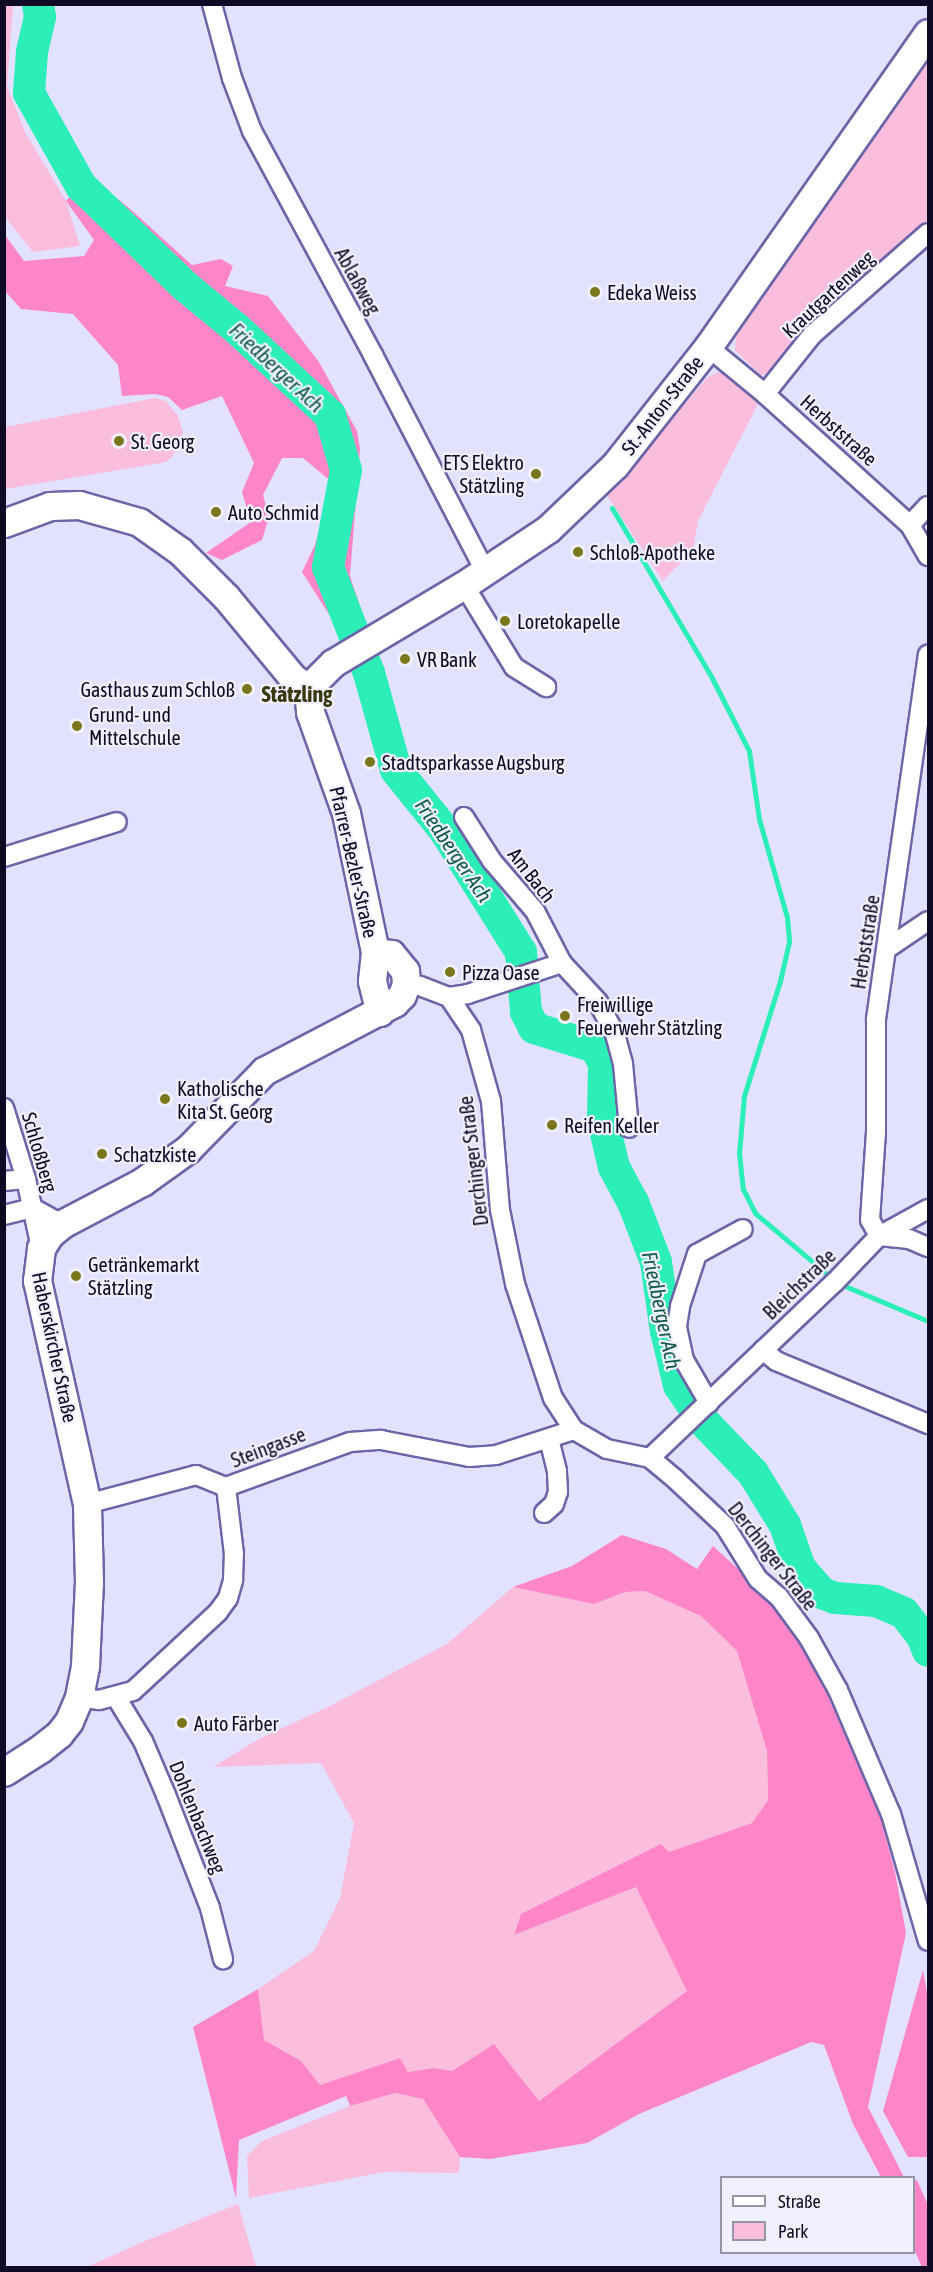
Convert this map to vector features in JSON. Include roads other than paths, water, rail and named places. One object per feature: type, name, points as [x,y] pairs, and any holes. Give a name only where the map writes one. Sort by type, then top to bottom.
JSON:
[{"type":"street","name":"Ablaßweg","points":[[212,4],[232,78],[252,131],[373,355],[514,667],[546,687]]},
{"type":"street","name":"St.-Anton-Straße","points":[[308,688],[316,677],[359,648],[475,578],[548,528],[615,465],[708,347],[928,33]]},
{"type":"street","name":"Krautgartenweg","points":[[765,394],[812,335],[928,233]]},
{"type":"street","name":"Herbststraße","points":[[708,347],[765,394],[910,525],[928,556]]},
{"type":"street","points":[[4,523],[51,506],[79,505],[139,522],[180,551],[226,597],[293,678],[308,688]]},
{"type":"street","points":[[910,525],[928,506]]},
{"type":"street","name":"Herbststraße","points":[[879,1236],[870,1220],[876,1133],[876,1019],[925,701],[928,655]]},
{"type":"street","name":"Pfarrer-Bezler-Straße","points":[[308,688],[310,712],[346,813],[375,952],[372,981],[380,1012]]},
{"type":"street","name":"Am Bach","points":[[464,817],[492,861],[535,911],[562,963],[597,1002],[615,1034],[623,1064],[629,1128]]},
{"type":"street","points":[[4,856],[117,822]]},
{"type":"street","points":[[888,948],[928,921]]},
{"type":"street","name":"Pfarrer-Bezler-Straße","points":[[375,952],[391,954],[398,961],[405,971],[406,984]]},
{"type":"street","points":[[380,1012],[402,995],[406,984],[420,986],[449,997],[468,994],[562,963]]},
{"type":"street","name":"Derchinger Straße","points":[[449,997],[471,1030],[491,1101],[500,1210],[515,1284],[554,1398],[574,1430],[607,1449],[650,1458],[725,1526],[758,1579],[779,1597],[809,1638],[838,1690],[891,1814],[928,1941]]},
{"type":"street","name":"Haberskircher Straße","points":[[4,1772],[40,1749],[59,1734],[69,1721],[79,1697],[85,1666],[88,1620],[87,1504],[38,1281],[41,1248],[49,1235],[62,1224],[161,1170],[188,1149],[264,1071],[380,1012]]},
{"type":"street","name":"Schloßberg","points":[[4,1108],[26,1179],[41,1248]]},
{"type":"street","points":[[4,1180],[26,1179]]},
{"type":"street","points":[[4,1215],[33,1208]]},
{"type":"street","name":"Schloßberg","points":[[33,1208],[62,1224]]},
{"type":"street","name":"Bleichstraße","points":[[650,1458],[879,1236],[928,1209]]},
{"type":"street","points":[[707,1404],[684,1360],[677,1326],[680,1306],[697,1254],[742,1229]]},
{"type":"street","points":[[879,1236],[909,1239],[928,1247]]},
{"type":"street","points":[[763,1350],[776,1361],[928,1424]]},
{"type":"street","name":"Steingasse","points":[[79,1697],[99,1700],[132,1691],[214,1617],[228,1598],[233,1580],[234,1554],[226,1487],[350,1442],[381,1440],[470,1457],[496,1455],[549,1440],[574,1430]]},
{"type":"street","points":[[544,1513],[554,1504],[558,1492],[557,1471],[549,1440]]},
{"type":"street","points":[[87,1504],[196,1475],[226,1487]]},
{"type":"street","name":"Dohlenbachweg","points":[[116,1697],[142,1741],[166,1795],[210,1908],[223,1959]]},
{"type":"waterway","name":"Friedberger Ach","points":[[38,4],[40,17],[32,52],[29,93],[81,186],[185,286],[236,328],[330,415],[346,470],[328,567],[369,673],[396,770],[445,831],[521,952],[526,1012],[534,1028],[595,1047],[604,1063],[603,1121],[614,1167],[633,1202],[656,1262],[666,1331],[679,1385],[703,1421],[753,1473],[785,1525],[800,1568],[822,1593],[835,1598],[876,1601],[904,1613],[922,1636],[928,1651]]},
{"type":"waterway","points":[[612,508],[712,678],[749,751],[759,819],[787,917],[789,942],[780,981],[744,1096],[739,1153],[743,1189],[755,1213],[828,1275],[845,1286],[928,1321]]},
{"type":"place","name":"Edeka Weiss","points":[[595,292]]},
{"type":"place","name":"St. Georg","points":[[119,441]]},
{"type":"place","name":"ETS Elektro Stätzling","points":[[536,474]]},
{"type":"place","name":"Auto Schmid","points":[[216,512]]},
{"type":"place","name":"Schloß-Apotheke","points":[[578,552]]},
{"type":"place","name":"Loretokapelle","points":[[505,621]]},
{"type":"place","name":"VR Bank","points":[[405,659]]},
{"type":"place","name":"Gasthaus zum Schloß","points":[[247,689]]},
{"type":"place","name":"Grund- und Mittelschule","points":[[77,726]]},
{"type":"place","name":"Stadtsparkasse Augsburg","points":[[370,762]]},
{"type":"place","name":"Pizza Oase","points":[[450,972]]},
{"type":"place","name":"Freiwillige Feuerwehr Stätzling","points":[[565,1016]]},
{"type":"place","name":"Katholische Kita St. Georg","points":[[165,1099]]},
{"type":"place","name":"Reifen Keller","points":[[552,1125]]},
{"type":"place","name":"Schatzkiste","points":[[102,1154]]},
{"type":"place","name":"Getränkemarkt Stätzling","points":[[76,1276]]},
{"type":"place","name":"Auto Färber","points":[[182,1723]]},
{"type":"district","name":"Stätzling","points":[[297,695]]}]
